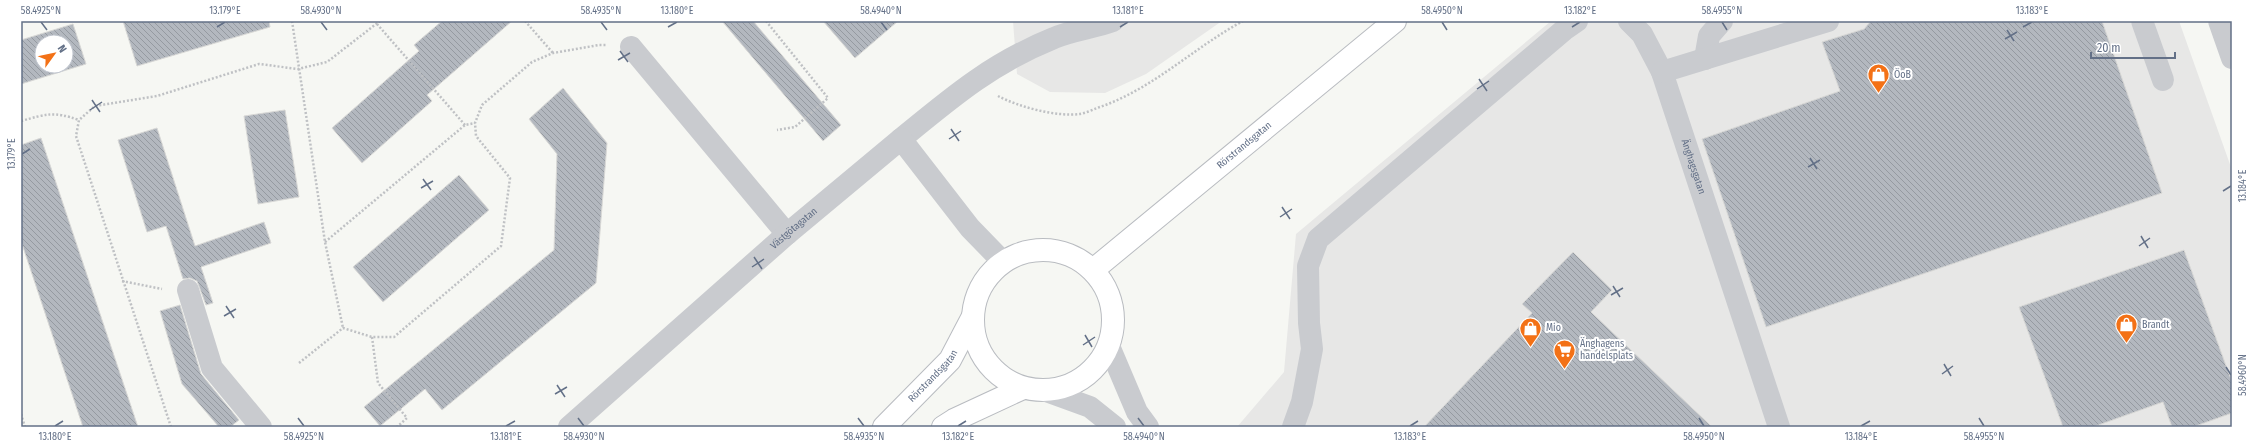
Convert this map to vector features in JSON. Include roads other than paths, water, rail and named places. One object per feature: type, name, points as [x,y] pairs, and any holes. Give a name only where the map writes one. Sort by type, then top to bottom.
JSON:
[{"type":"main road","name":"Rörstrandsgatan","points":[[1093,270],[1395,21]]},
{"type":"main road","name":"Rörstrandsgatan","points":[[884,427],[950,360],[972,318],[976,296],[987,277],[1003,262],[1017,254],[1033,250],[1050,250],[1065,253],[1080,260],[1093,270],[1103,283],[1110,298],[1113,330],[1108,346],[1099,364],[1084,378],[1066,387],[1046,391],[1023,388],[1002,378],[985,362],[975,341],[972,318]]},
{"type":"main road","points":[[943,427],[954,420],[1023,388]]},
{"type":"street","points":[[1293,427],[1302,402],[1311,356],[1308,266],[1318,238],[1564,30],[1577,21]]},
{"type":"street","name":"Änghagsgatan","points":[[1629,21],[1642,34],[1662,72],[1778,427]]},
{"type":"street","points":[[1705,60],[1709,36],[1722,21]]},
{"type":"street","points":[[1662,72],[1828,21]]},
{"type":"street","points":[[2142,21],[2163,80]]},
{"type":"street","points":[[2219,21],[2232,58]]},
{"type":"street","name":"Västgötagatan","points":[[569,427],[788,234],[901,139],[972,82],[1029,48],[1056,36],[1101,23]]},
{"type":"street","points":[[631,47],[788,234]]},
{"type":"street","points":[[901,139],[970,228],[1003,262]]},
{"type":"street","points":[[188,290],[212,368],[261,427]]},
{"type":"street","points":[[1108,346],[1137,412],[1148,427]]},
{"type":"street","points":[[1046,391],[1090,407],[1115,427]]},
{"type":"place","name":"ÖoB","points":[[1879,94]]},
{"type":"place","name":"Brandt","points":[[2126,344]]},
{"type":"place","name":"Mio","points":[[1530,348]]},
{"type":"place","name":"Änghagens handelsplats","points":[[1565,370]]}]
